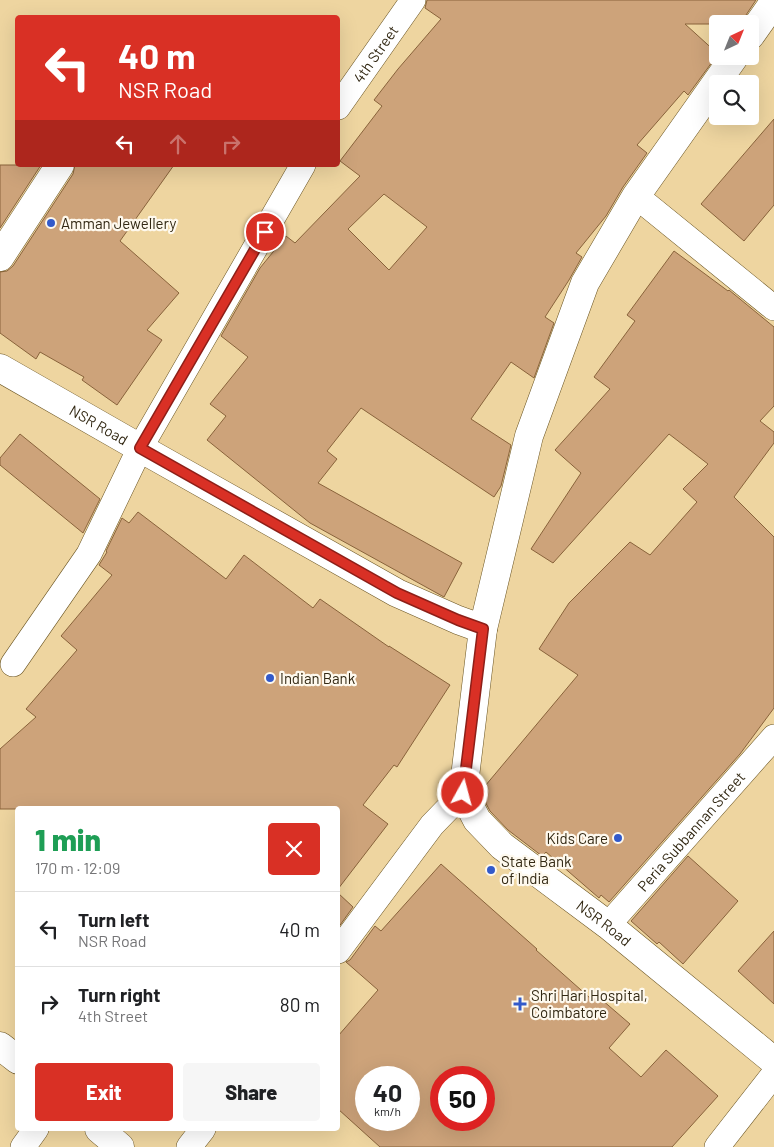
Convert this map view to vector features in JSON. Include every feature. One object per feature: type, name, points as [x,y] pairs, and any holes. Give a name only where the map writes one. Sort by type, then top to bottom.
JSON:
[{"type":"main road","points":[[759,25],[772,10]]},
{"type":"main road","points":[[463,793],[483,629],[529,436],[585,282],[636,196],[729,65]]},
{"type":"main road","points":[[0,257],[59,167]]},
{"type":"main road","name":"NSR Road","points":[[0,368],[397,593],[483,629]]},
{"type":"main road","name":"NSR Road","points":[[463,793],[477,820],[502,846],[608,925],[774,1061]]},
{"type":"main road","points":[[0,1046],[15,1058]]},
{"type":"main road","points":[[101,1131],[120,1147]]},
{"type":"street","name":"4th Street","points":[[340,104],[413,0]]},
{"type":"street","points":[[13,664],[89,554],[140,448],[302,167]]},
{"type":"street","points":[[636,196],[774,308]]},
{"type":"street","name":"Peria Subbannan Street","points":[[608,925],[774,737]]},
{"type":"street","points":[[340,947],[432,825],[463,793]]},
{"type":"street","points":[[717,1147],[774,1074]]},
{"type":"street","points":[[23,1147],[35,1131]]},
{"type":"street","points":[[189,1147],[201,1131]]},
{"type":"building","points":[[427,0],[756,0],[746,15],[709,15],[709,24],[685,24],[709,46],[710,65],[688,95],[684,91],[637,145],[647,153],[623,187],[606,216],[576,253],[582,257],[545,317],[554,323],[534,378],[511,362],[471,419],[511,445],[501,486],[494,497],[361,408],[327,451],[337,459],[318,483],[462,563],[444,597],[310,523],[207,440],[226,416],[210,404],[248,357],[221,336],[260,268],[286,236],[295,243],[360,176],[340,161],[382,106],[374,100],[441,19],[425,8]],"holes":[[[384,194],[427,227],[389,270],[348,229]]]},
{"type":"building","points":[[774,119],[774,205],[744,241],[701,204]]},
{"type":"building","points":[[0,165],[40,167],[0,228]]},
{"type":"building","points":[[75,167],[173,167],[120,241],[179,293],[147,330],[162,340],[117,405],[82,380],[84,377],[40,352],[36,359],[0,333],[0,272],[7,271],[13,266],[73,174]]},
{"type":"building","points":[[674,251],[729,290],[774,327],[774,406],[760,421],[774,432],[774,443],[734,497],[774,537],[774,708],[740,754],[609,902],[601,895],[599,898],[546,852],[542,856],[508,830],[490,811],[480,792],[578,675],[539,649],[569,603],[630,542],[650,555],[697,502],[683,489],[708,464],[669,434],[553,563],[531,549],[581,473],[555,450],[610,389],[594,377],[635,321],[627,315]]},
{"type":"building","points":[[20,434],[100,499],[83,533],[0,465],[0,458]]},
{"type":"building","points":[[138,512],[226,579],[244,555],[313,608],[320,599],[389,647],[450,685],[397,767],[394,765],[363,805],[388,824],[340,886],[340,806],[15,806],[15,809],[0,809],[0,749],[36,717],[26,709],[77,650],[61,636],[112,575],[99,565],[122,518],[129,523]]},
{"type":"building","points":[[688,856],[738,901],[683,964],[659,942],[657,944],[631,921]]},
{"type":"building","points":[[441,864],[590,998],[594,993],[630,1024],[609,1048],[641,1077],[666,1050],[718,1096],[672,1147],[380,1147],[362,1131],[420,1131],[420,1066],[355,1066],[355,1124],[340,1111],[340,1034],[378,990],[346,962],[350,960],[375,926],[381,931]]},
{"type":"building","points":[[340,895],[353,907],[340,925]]},
{"type":"building","points":[[774,931],[774,1004],[738,971]]},
{"type":"place","name":"Amman Jewellery","points":[[51,223]]},
{"type":"place","name":"Indian Bank","points":[[270,678]]},
{"type":"place","name":"Kids Care","points":[[618,838]]},
{"type":"place","name":"State Bank of India","points":[[491,870]]},
{"type":"place","name":"Shri Hari Hospital, Coimbatore","points":[[520,1004]]},
{"type":"route","points":[[265,232],[140,448],[397,593],[483,629],[463,793]]}]
